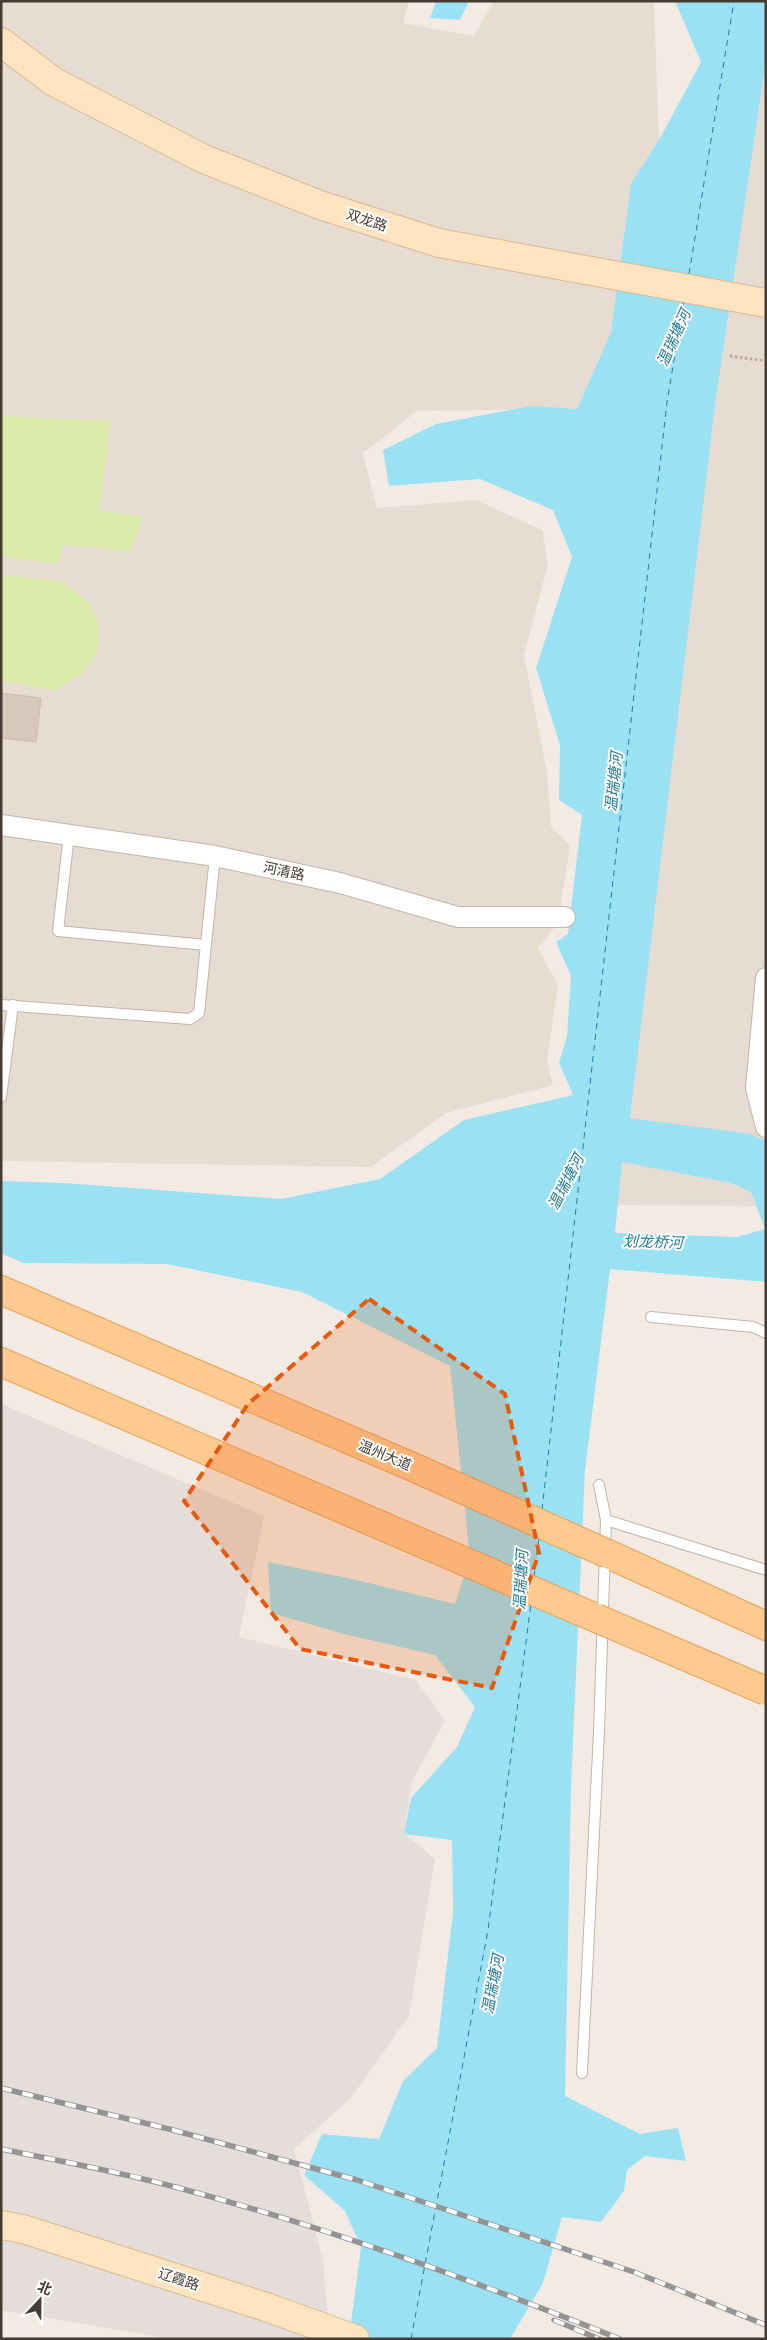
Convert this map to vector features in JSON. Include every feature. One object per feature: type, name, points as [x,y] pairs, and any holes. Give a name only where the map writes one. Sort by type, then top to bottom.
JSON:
[{"type":"main road","name":"双龙路","points":[[1,42],[54,82],[204,159],[320,205],[439,242],[766,303]]},
{"type":"main road","name":"温州大道","points":[[1,1290],[415,1468],[766,1626]]},
{"type":"main road","points":[[1,1362],[431,1549],[766,1691]]},
{"type":"main road","name":"辽霞路","points":[[1,2225],[24,2229],[248,2301],[355,2339]]},
{"type":"street","name":"河清路","points":[[1,825],[215,856],[340,884],[458,917],[565,917]]},
{"type":"street","points":[[766,978],[761,1089],[766,1126]]},
{"type":"lane","points":[[69,835],[58,931],[206,945]]},
{"type":"lane","points":[[1,1005],[190,1019],[199,1013],[215,856]]},
{"type":"lane","points":[[1,1097],[13,1005]]},
{"type":"lane","points":[[651,1317],[753,1327],[766,1333]]},
{"type":"lane","points":[[582,2073],[600,1732],[606,1520],[599,1485]]},
{"type":"lane","points":[[606,1520],[766,1570]]},
{"type":"path","points":[[730,356],[766,361]]},
{"type":"highlighted area","points":[[369,1299],[505,1394],[539,1553],[492,1688],[300,1649],[184,1501],[248,1404]]},
{"type":"shaded area","points":[[1,1],[409,1],[403,23],[474,36],[494,1],[654,1],[659,140],[631,183],[611,332],[577,409],[417,411],[363,453],[377,508],[476,500],[542,530],[548,564],[524,655],[547,772],[551,826],[570,846],[558,923],[538,948],[558,985],[547,1060],[553,1085],[446,1113],[371,1167],[1,1161]]},
{"type":"shaded area","points":[[766,1],[766,1206],[580,1205]]},
{"type":"shaded area","points":[[1,1404],[264,1516],[239,1637],[416,1680],[445,1721],[412,1781],[404,1833],[435,1859],[409,2016],[350,2099],[294,2149],[323,2260],[330,2339],[172,2339],[1,2310]]},
{"type":"green space","points":[[1,416],[111,421],[99,510],[143,517],[130,551],[64,545],[57,564],[1,556]]},
{"type":"green space","points":[[1,574],[63,582],[89,603],[99,626],[98,651],[83,673],[56,690],[1,681]]},
{"type":"water","points":[[436,1],[469,1],[460,20],[430,18]]},
{"type":"water","points":[[675,1],[766,1],[766,60],[716,397],[630,1118],[751,1134],[766,1141],[766,1282],[610,1269],[585,1470],[571,1787],[565,2096],[640,2134],[678,2128],[686,2161],[645,2156],[627,2170],[624,2191],[601,2222],[562,2217],[543,2283],[510,2339],[349,2339],[361,2247],[345,2211],[304,2175],[322,2134],[379,2139],[403,2081],[437,2048],[453,1913],[452,1840],[404,1834],[411,1798],[457,1747],[475,1707],[435,1655],[344,1634],[271,1613],[268,1562],[352,1579],[455,1604],[470,1558],[450,1366],[302,1292],[167,1264],[23,1263],[1,1253],[1,1181],[64,1183],[281,1199],[380,1179],[464,1120],[573,1095],[559,1063],[567,1036],[571,976],[556,942],[568,934],[582,815],[559,800],[560,745],[536,668],[572,557],[553,510],[480,479],[389,486],[383,450],[436,424],[531,406],[577,409],[611,332],[631,183],[659,140],[701,62]],"holes":[[[622,1162],[731,1183],[751,1192],[765,1229],[737,1237],[615,1233]]]},
{"type":"building","points":[[1,693],[41,698],[36,742],[1,738]]},
{"type":"ferry route","points":[[689,274],[734,1]]},
{"type":"ferry route","points":[[542,1510],[667,402],[684,300]]},
{"type":"ferry route","points":[[534,1577],[539,1537]]},
{"type":"ferry route","points":[[411,2339],[488,1930],[531,1604]]},
{"type":"railway","points":[[1,2088],[169,2129],[357,2180],[634,2272],[766,2325]]},
{"type":"railway","points":[[1,2149],[157,2182],[291,2220],[456,2276],[620,2339]]},
{"type":"railway","points":[[554,2320],[599,2339]]},
{"type":"water label","name":"温瑞塘河","points":[[674,338]]},
{"type":"water label","name":"温瑞塘河","points":[[614,782]]},
{"type":"water label","name":"温瑞塘河","points":[[566,1182]]},
{"type":"water label","name":"划龙桥河","points":[[653,1242]]},
{"type":"water label","name":"温瑞塘河","points":[[521,1580]]},
{"type":"water label","name":"温瑞塘河","points":[[493,1984]]}]
